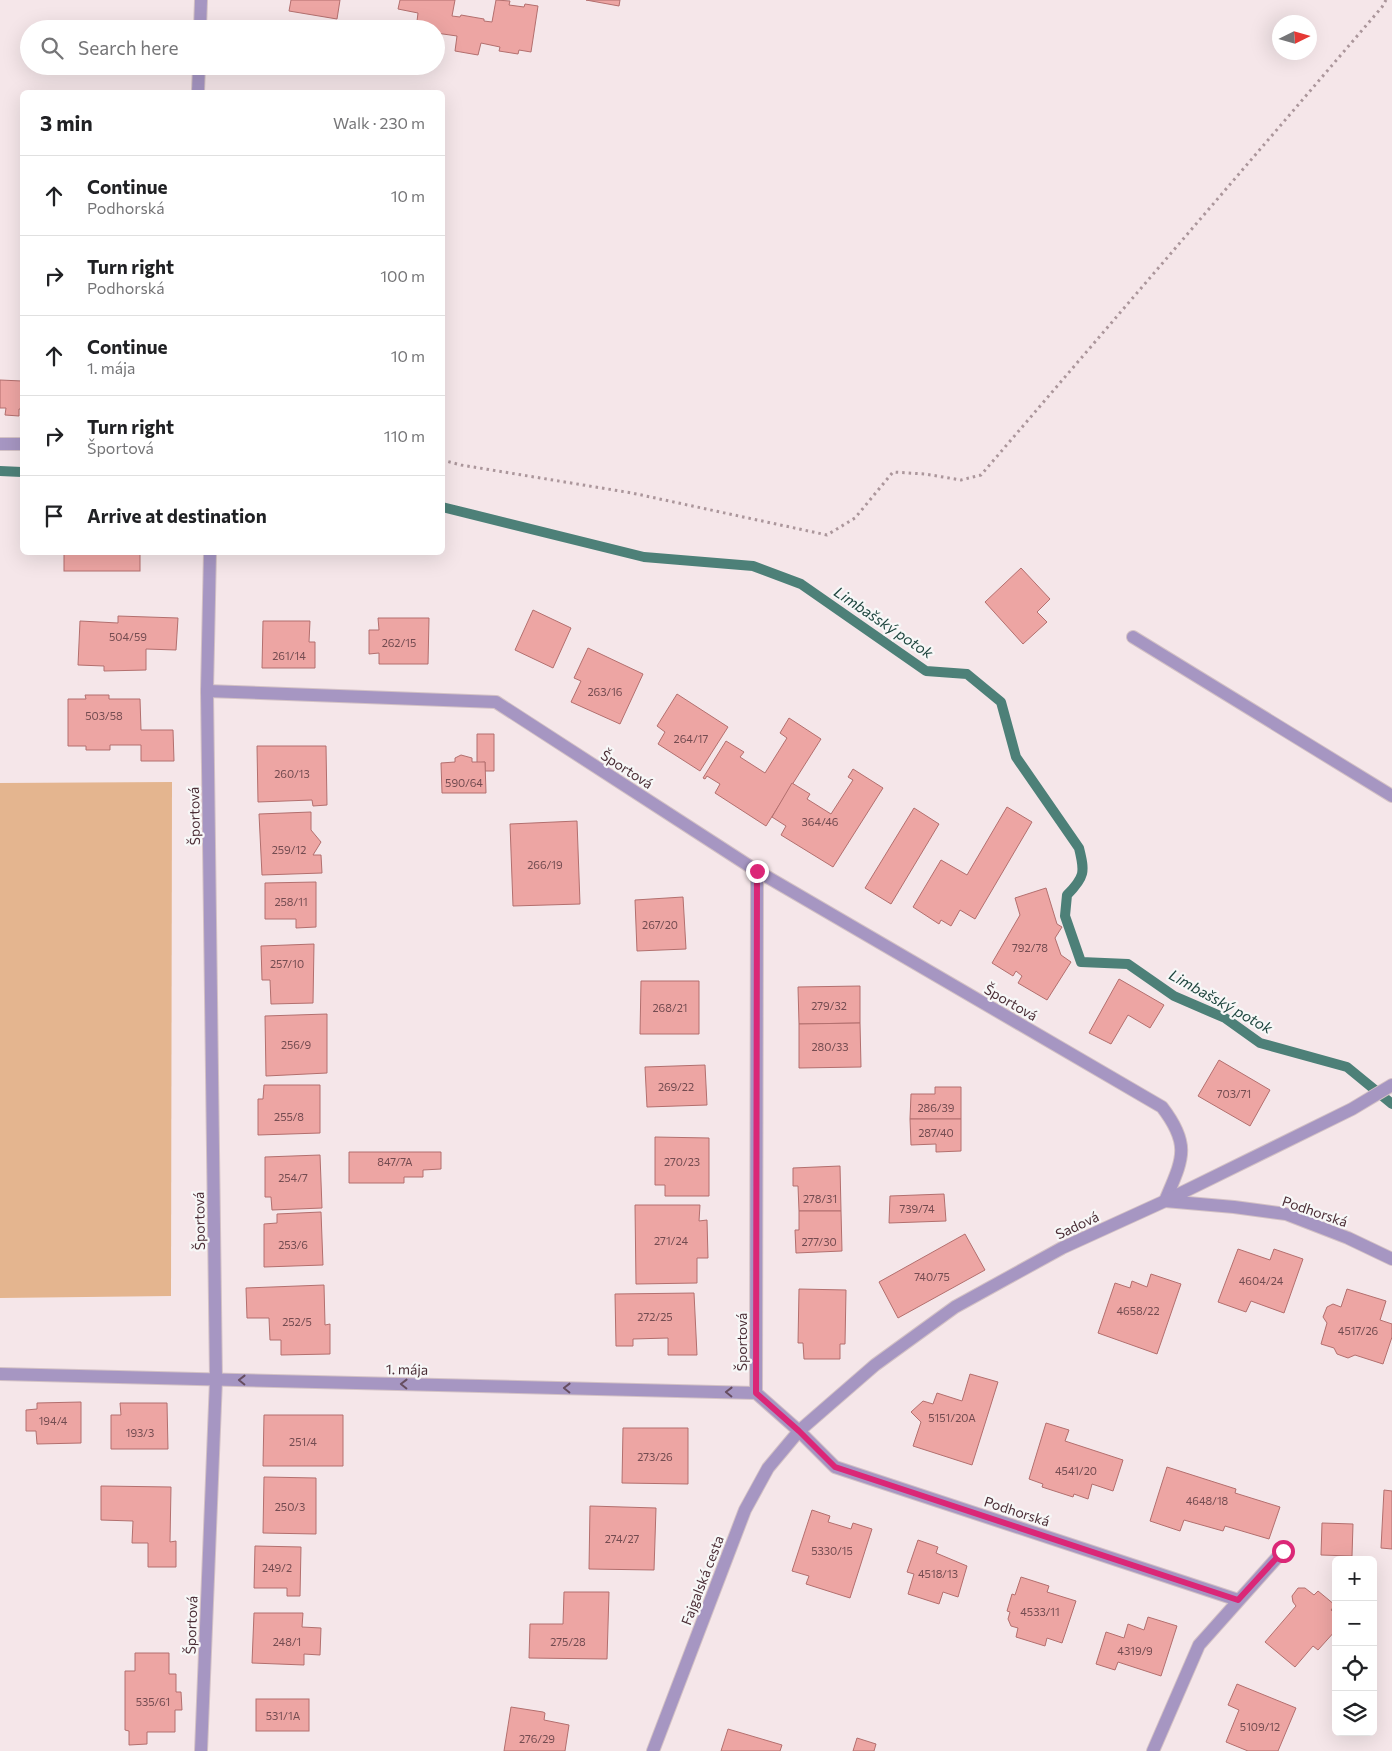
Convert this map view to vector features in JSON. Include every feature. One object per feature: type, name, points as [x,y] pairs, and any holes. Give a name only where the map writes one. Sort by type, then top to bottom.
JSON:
[{"type":"street","points":[[200,20],[201,0]]},
{"type":"street","points":[[198,90],[199,75]]},
{"type":"street","points":[[0,444],[20,444]]},
{"type":"street","name":"Športová","points":[[200,1751],[216,1380],[207,691],[210,555]]},
{"type":"street","points":[[1132,637],[1392,796]]},
{"type":"street","name":"Športová","points":[[207,691],[496,702],[757,871],[1162,1108],[1175,1124],[1182,1143],[1181,1163],[1165,1201]]},
{"type":"street","name":"Športová","points":[[756,1393],[757,871]]},
{"type":"street","name":"Sadová","points":[[799,1431],[875,1365],[954,1307],[1062,1248],[1165,1201],[1352,1109],[1392,1085]]},
{"type":"street","name":"Podhorská","points":[[1165,1201],[1286,1214],[1348,1238],[1392,1259]]},
{"type":"street","name":"1. mája","points":[[0,1374],[756,1393]]},
{"type":"street","points":[[756,1393],[799,1431]]},
{"type":"street","name":"Podhorská","points":[[799,1431],[835,1467],[1238,1600]]},
{"type":"street","name":"Fajgalská cesta","points":[[653,1751],[745,1510],[768,1468],[799,1431]]},
{"type":"street","points":[[1153,1751],[1198,1645],[1283,1551]]},
{"type":"path","points":[[445,461],[632,493],[827,535],[855,518],[893,472],[925,474],[961,480],[981,475],[1386,0]]},
{"type":"shaded area","points":[[172,782],[171,1296],[0,1298],[0,783]]},
{"type":"building","points":[[291,0],[340,0],[337,19],[289,11]]},
{"type":"building","points":[[400,0],[455,0],[452,16],[460,17],[461,15],[492,22],[496,0],[510,1],[509,5],[524,7],[525,4],[538,6],[531,52],[519,50],[518,54],[499,51],[500,47],[481,43],[478,55],[455,51],[457,36],[445,34],[445,20],[417,20],[418,13],[398,9]]},
{"type":"building","points":[[586,0],[620,0],[619,6]]},
{"type":"building","points":[[0,380],[20,381],[19,416],[5,415],[6,408],[0,408]]},
{"type":"building","points":[[64,555],[140,555],[140,571],[64,571]]},
{"type":"building","points":[[1021,568],[1050,599],[1037,612],[1047,622],[1023,644],[985,602]]},
{"type":"building","points":[[533,610],[571,628],[553,668],[515,650]]},
{"type":"building","points":[[118,616],[178,618],[176,650],[146,649],[146,670],[104,671],[104,666],[78,665],[80,621],[118,623]]},
{"type":"building","points":[[378,618],[429,618],[428,664],[379,664],[379,653],[369,654],[369,630],[379,630]]},
{"type":"building","points":[[263,621],[310,621],[309,642],[315,642],[315,668],[262,668]]},
{"type":"building","points":[[588,648],[643,674],[620,724],[571,702],[581,681],[574,678]]},
{"type":"building","points":[[677,694],[728,727],[700,771],[658,744],[665,732],[657,726]]},
{"type":"building","points":[[85,695],[109,695],[109,699],[140,699],[141,730],[173,730],[174,761],[141,761],[141,745],[110,745],[110,750],[86,750],[86,746],[68,746],[68,699],[86,699]]},
{"type":"building","points":[[789,718],[821,739],[766,826],[715,793],[720,784],[707,776],[705,779],[703,778],[726,741],[744,752],[740,757],[765,773],[787,738],[780,733]]},
{"type":"building","points":[[477,734],[494,734],[494,771],[485,771],[485,762],[477,763]]},
{"type":"building","points":[[257,746],[326,746],[327,805],[313,806],[312,800],[258,802]]},
{"type":"building","points":[[461,755],[472,758],[472,762],[485,762],[486,793],[442,793],[441,763],[455,762],[455,758]]},
{"type":"building","points":[[853,769],[883,788],[833,867],[781,835],[786,826],[772,817],[792,783],[810,794],[807,799],[831,814],[853,780],[848,777]]},
{"type":"building","points":[[1007,807],[1032,822],[975,919],[960,910],[951,926],[941,920],[939,924],[913,907],[941,860],[967,875]]},
{"type":"building","points":[[914,808],[939,824],[891,904],[865,888]]},
{"type":"building","points":[[311,812],[311,830],[321,842],[313,855],[321,855],[322,873],[262,875],[259,814]]},
{"type":"building","points":[[577,821],[580,904],[513,906],[510,824]]},
{"type":"building","points":[[316,882],[316,927],[296,928],[296,919],[265,919],[265,883]]},
{"type":"building","points":[[1046,888],[1057,924],[1062,927],[1055,938],[1061,955],[1071,962],[1047,1000],[1018,983],[1022,976],[1016,971],[1013,976],[992,963],[1020,915],[1015,898]]},
{"type":"building","points":[[683,897],[686,949],[637,951],[635,900]]},
{"type":"building","points":[[314,944],[313,1003],[271,1004],[270,980],[262,980],[261,946]]},
{"type":"building","points":[[1119,979],[1164,1005],[1150,1028],[1128,1015],[1111,1044],[1089,1033]]},
{"type":"building","points":[[641,981],[699,981],[699,1034],[640,1034]]},
{"type":"building","points":[[860,986],[860,1023],[799,1024],[798,987]]},
{"type":"building","points":[[327,1014],[327,1073],[266,1076],[265,1016]]},
{"type":"building","points":[[860,1023],[861,1067],[799,1068],[799,1024]]},
{"type":"building","points":[[1219,1060],[1270,1090],[1250,1126],[1198,1096]]},
{"type":"building","points":[[705,1065],[707,1105],[647,1107],[645,1067]]},
{"type":"building","points":[[264,1085],[320,1085],[320,1133],[258,1135],[258,1099],[263,1099]]},
{"type":"building","points":[[935,1087],[961,1087],[961,1119],[910,1119],[911,1094],[935,1094]]},
{"type":"building","points":[[910,1119],[961,1119],[961,1151],[936,1152],[936,1144],[911,1145]]},
{"type":"building","points":[[655,1137],[709,1138],[709,1196],[665,1196],[665,1185],[655,1185]]},
{"type":"building","points":[[349,1152],[441,1152],[441,1169],[423,1170],[423,1177],[404,1177],[404,1183],[349,1183]]},
{"type":"building","points":[[320,1155],[322,1208],[272,1210],[271,1197],[265,1197],[265,1157]]},
{"type":"building","points":[[840,1166],[841,1211],[799,1211],[798,1186],[793,1186],[793,1168]]},
{"type":"building","points":[[944,1194],[946,1221],[889,1223],[890,1196]]},
{"type":"building","points":[[635,1205],[700,1205],[699,1221],[707,1220],[708,1258],[697,1258],[697,1283],[636,1284]]},
{"type":"building","points":[[799,1211],[841,1211],[842,1251],[796,1253],[795,1230],[799,1230]]},
{"type":"building","points":[[321,1212],[323,1265],[264,1267],[264,1224],[277,1223],[277,1214]]},
{"type":"building","points":[[965,1234],[985,1270],[898,1318],[879,1282]]},
{"type":"building","points":[[1238,1249],[1270,1260],[1274,1249],[1303,1259],[1284,1313],[1251,1301],[1246,1312],[1218,1302]]},
{"type":"building","points":[[1151,1274],[1181,1284],[1157,1354],[1098,1333],[1115,1283],[1130,1288],[1132,1281],[1147,1287]]},
{"type":"building","points":[[324,1285],[325,1325],[330,1324],[330,1354],[281,1355],[281,1340],[270,1340],[269,1318],[247,1318],[246,1288]]},
{"type":"building","points":[[799,1289],[846,1290],[845,1344],[840,1344],[840,1359],[804,1359],[803,1343],[798,1343]]},
{"type":"building","points":[[1347,1289],[1386,1301],[1380,1320],[1392,1324],[1392,1337],[1383,1364],[1355,1355],[1348,1358],[1337,1354],[1334,1348],[1321,1344],[1327,1323],[1323,1317],[1327,1307],[1333,1304],[1341,1307]]},
{"type":"building","points":[[694,1293],[697,1355],[668,1355],[668,1338],[633,1339],[633,1346],[616,1346],[615,1294]]},
{"type":"building","points":[[970,1374],[998,1382],[972,1465],[913,1446],[921,1422],[911,1412],[923,1401],[933,1404],[937,1393],[962,1401]]},
{"type":"building","points":[[81,1402],[81,1443],[37,1444],[36,1431],[26,1431],[26,1410],[37,1409],[37,1403]]},
{"type":"building","points":[[120,1403],[167,1403],[168,1449],[111,1449],[111,1415],[121,1415]]},
{"type":"building","points":[[264,1415],[343,1415],[343,1466],[263,1466]]},
{"type":"building","points":[[1046,1423],[1069,1430],[1065,1441],[1123,1460],[1113,1491],[1092,1484],[1088,1499],[1074,1494],[1073,1497],[1042,1487],[1043,1484],[1029,1479]]},
{"type":"building","points":[[623,1428],[688,1428],[688,1484],[622,1483]]},
{"type":"building","points":[[1167,1467],[1236,1489],[1235,1493],[1280,1507],[1269,1539],[1225,1526],[1223,1531],[1184,1520],[1180,1531],[1150,1521]]},
{"type":"building","points":[[264,1477],[316,1478],[316,1534],[263,1533]]},
{"type":"building","points":[[101,1486],[171,1487],[170,1542],[176,1541],[176,1567],[148,1567],[148,1543],[132,1543],[133,1521],[101,1520]]},
{"type":"building","points":[[1384,1490],[1392,1491],[1392,1549],[1381,1548]]},
{"type":"building","points":[[590,1506],[656,1508],[654,1570],[589,1569]]},
{"type":"building","points":[[812,1510],[830,1516],[828,1522],[851,1529],[853,1523],[872,1529],[850,1598],[806,1584],[809,1576],[792,1571]]},
{"type":"building","points":[[1322,1523],[1353,1524],[1352,1556],[1321,1555]]},
{"type":"building","points":[[918,1540],[938,1547],[936,1553],[967,1566],[958,1597],[943,1592],[939,1604],[908,1594],[914,1574],[907,1572]]},
{"type":"building","points":[[255,1546],[301,1547],[300,1596],[287,1596],[287,1588],[254,1588]]},
{"type":"building","points":[[1021,1577],[1049,1586],[1047,1592],[1076,1601],[1062,1643],[1047,1638],[1045,1646],[1016,1637],[1018,1628],[1011,1626],[1008,1619],[1010,1612],[1007,1611],[1012,1594],[1015,1595]]},
{"type":"building","points":[[1298,1588],[1305,1588],[1314,1595],[1318,1591],[1332,1603],[1332,1634],[1318,1650],[1313,1646],[1295,1667],[1265,1642],[1296,1606],[1292,1596]]},
{"type":"building","points":[[564,1592],[609,1592],[607,1659],[529,1658],[530,1624],[563,1624]]},
{"type":"building","points":[[254,1613],[303,1613],[302,1627],[321,1628],[320,1655],[304,1654],[304,1665],[252,1663]]},
{"type":"building","points":[[1148,1617],[1177,1626],[1161,1676],[1118,1662],[1115,1670],[1096,1664],[1106,1632],[1124,1638],[1128,1624],[1144,1630]]},
{"type":"building","points":[[135,1653],[169,1653],[169,1674],[176,1674],[176,1692],[181,1692],[182,1710],[175,1710],[175,1732],[147,1732],[147,1744],[129,1745],[129,1731],[125,1730],[125,1671],[135,1671]]},
{"type":"building","points":[[1237,1684],[1296,1708],[1278,1751],[1248,1751],[1226,1742],[1239,1710],[1228,1705]]},
{"type":"building","points":[[256,1699],[309,1699],[309,1731],[256,1731]]},
{"type":"building","points":[[511,1707],[543,1712],[545,1713],[544,1720],[569,1725],[565,1751],[504,1751]]},
{"type":"building","points":[[728,1729],[782,1745],[780,1751],[721,1751]]},
{"type":"building","points":[[857,1738],[876,1744],[874,1751],[853,1751]]},
{"type":"waterway","name":"Limbašský potok","points":[[0,471],[20,472]]},
{"type":"waterway","name":"Limbašský potok","points":[[445,508],[644,557],[753,566],[801,584],[926,671],[967,674],[1001,702],[1016,757],[1079,848],[1083,869],[1082,874],[1067,895],[1065,916],[1081,962],[1128,964],[1174,996],[1225,1018],[1260,1043],[1347,1067],[1392,1104]]},
{"type":"route","points":[[757,871],[756,1393],[799,1431],[835,1467],[1238,1600],[1283,1551]]}]
